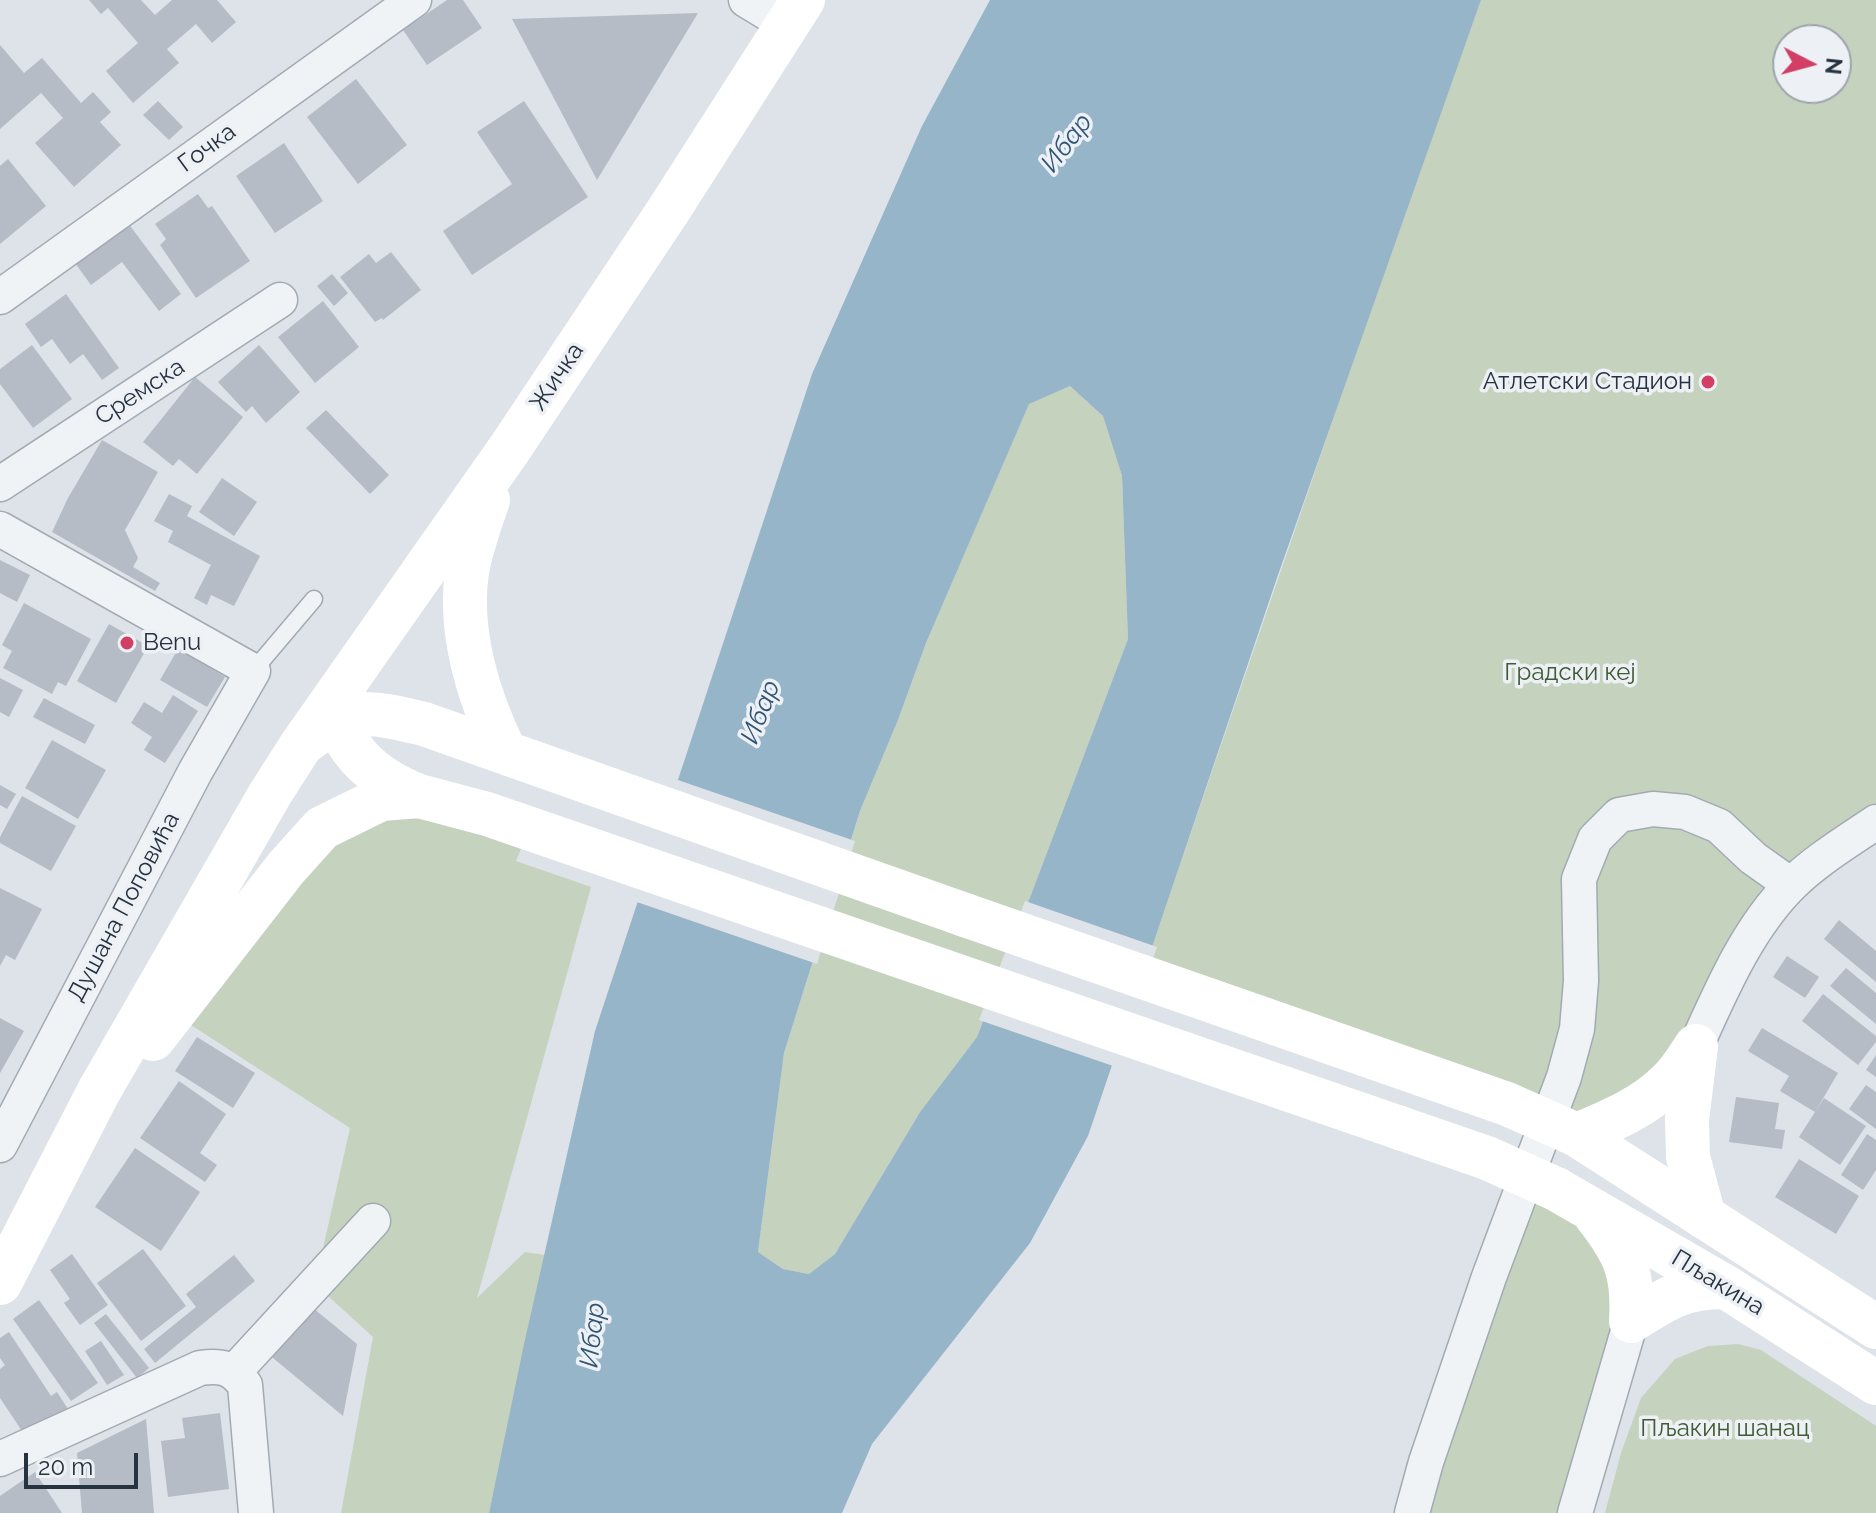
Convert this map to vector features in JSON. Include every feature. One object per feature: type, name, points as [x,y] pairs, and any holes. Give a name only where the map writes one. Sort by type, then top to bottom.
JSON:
[{"type":"main road","name":"Жичка","points":[[300,747],[510,448],[795,13]]},
{"type":"main road","points":[[505,752],[488,717],[469,647],[466,610],[467,572],[473,547],[491,490],[510,448]]},
{"type":"main road","points":[[351,673],[340,700],[339,720],[345,738],[361,760],[380,778],[419,796]]},
{"type":"main road","name":"Пљакина","points":[[339,720],[349,715],[382,714],[435,727],[1507,1104],[1577,1135],[1876,1327]]},
{"type":"main road","points":[[0,1283],[99,1091],[248,831],[300,747],[324,727],[339,720]]},
{"type":"main road","points":[[99,1091],[162,1030],[286,868],[322,828],[381,799],[419,796]]},
{"type":"main road","name":"Пљакина","points":[[419,796],[487,814],[1487,1158],[1571,1197],[1726,1287],[1876,1383]]},
{"type":"main road","points":[[1577,1135],[1618,1118],[1645,1102],[1670,1081],[1696,1046]]},
{"type":"main road","points":[[1696,1046],[1687,1120],[1688,1157],[1704,1217]]},
{"type":"main road","points":[[1571,1197],[1616,1241],[1627,1262],[1632,1285],[1631,1321]]},
{"type":"main road","points":[[1631,1321],[1681,1292],[1701,1286],[1726,1287]]},
{"type":"street","name":"Гочка","points":[[0,297],[414,0]]},
{"type":"street","points":[[746,0],[795,13]]},
{"type":"street","name":"Сремска","points":[[0,484],[280,300]]},
{"type":"street","points":[[0,529],[253,671]]},
{"type":"street","name":"Душана Поповића","points":[[0,1145],[195,772],[253,671]]},
{"type":"street","points":[[1412,1513],[1426,1462],[1489,1277],[1564,1077],[1577,1029],[1581,981],[1579,879],[1595,839],[1619,815],[1653,809],[1685,812],[1719,826],[1753,858],[1791,885]]},
{"type":"street","points":[[1696,1046],[1726,980],[1759,926],[1791,885],[1876,822]]},
{"type":"street","points":[[235,1371],[373,1221]]},
{"type":"street","points":[[1575,1513],[1631,1321]]},
{"type":"street","points":[[0,1459],[200,1368],[218,1365],[235,1371],[245,1385],[256,1513]]},
{"type":"lane","points":[[253,671],[314,599]]},
{"type":"green space","name":"Градски кеј","points":[[1481,0],[1876,0],[1876,822],[1791,885],[1696,1046],[1577,1135],[1141,978],[1408,201]]},
{"type":"green space","points":[[1070,386],[1103,416],[1122,476],[1128,639],[977,1037],[920,1112],[835,1254],[809,1274],[783,1269],[758,1252],[784,1053],[860,811],[926,643],[1029,403]]},
{"type":"green space","points":[[381,799],[529,829],[516,861],[591,887],[477,1298],[525,1252],[545,1255],[489,1513],[341,1513],[373,1337],[315,1284],[350,1128],[174,1014],[286,868]]},
{"type":"green space","points":[[1556,1189],[1627,1262],[1575,1513],[1412,1513],[1516,1203]]},
{"type":"green space","name":"Пљакин шанац","points":[[1738,1344],[1761,1350],[1876,1426],[1876,1513],[1605,1513],[1621,1453],[1641,1398],[1675,1359],[1708,1346]]},
{"type":"water","name":"Ибар","points":[[990,0],[1481,0],[1278,575],[1088,1136],[1030,1243],[872,1444],[842,1513],[489,1513],[595,1031],[812,374],[922,126]],"holes":[[[1070,386],[1103,416],[1122,476],[1128,639],[977,1037],[920,1112],[835,1254],[809,1274],[783,1269],[758,1252],[784,1053],[860,811],[926,643],[1029,404]]]},
{"type":"pier","points":[[675,779],[855,841],[817,964],[634,901]]},
{"type":"pier","points":[[1025,901],[1157,947],[1116,1067],[979,1020]]},
{"type":"building","points":[[89,0],[141,0],[155,15],[172,0],[217,0],[236,22],[212,43],[196,24],[167,49],[179,63],[133,103],[106,71],[138,43],[108,8],[101,14]]},
{"type":"building","points":[[447,0],[463,0],[482,28],[427,65],[403,30]]},
{"type":"building","points":[[698,13],[597,180],[512,19]]},
{"type":"building","points":[[0,45],[24,73],[42,58],[81,103],[93,92],[111,112],[100,122],[121,145],[74,187],[35,143],[63,118],[41,93],[0,129]]},
{"type":"building","points":[[356,79],[407,145],[358,184],[307,117]]},
{"type":"building","points":[[158,101],[183,127],[169,140],[143,115]]},
{"type":"building","points":[[524,101],[588,197],[472,275],[443,231],[512,184],[477,132]]},
{"type":"building","points":[[284,143],[323,201],[275,233],[236,176]]},
{"type":"building","points":[[8,159],[46,206],[0,244],[0,166]]},
{"type":"building","points":[[198,194],[208,208],[212,206],[250,261],[196,298],[160,245],[166,239],[155,224]]},
{"type":"building","points":[[128,223],[181,294],[159,311],[122,262],[91,285],[75,263]]},
{"type":"building","points":[[391,252],[421,290],[383,320],[375,322],[340,277],[369,254],[376,263]]},
{"type":"building","points":[[332,274],[348,293],[334,306],[317,286]]},
{"type":"building","points":[[66,294],[119,368],[102,380],[83,354],[70,364],[52,339],[41,347],[25,324]]},
{"type":"building","points":[[323,301],[359,347],[315,383],[278,337]]},
{"type":"building","points":[[32,345],[72,399],[33,428],[0,384],[0,369]]},
{"type":"building","points":[[259,345],[300,392],[266,423],[252,406],[246,412],[218,382]]},
{"type":"building","points":[[195,377],[243,417],[197,474],[179,459],[173,466],[143,442]]},
{"type":"building","points":[[326,410],[389,475],[370,494],[306,428]]},
{"type":"building","points":[[102,440],[158,472],[125,530],[138,558],[133,567],[160,583],[155,591],[52,532]]},
{"type":"building","points":[[222,478],[257,502],[234,536],[199,512]]},
{"type":"building","points":[[169,494],[192,506],[187,516],[260,556],[234,606],[211,595],[207,605],[194,598],[211,565],[168,542],[173,531],[154,521]]},
{"type":"building","points":[[0,560],[30,575],[17,602],[0,593]]},
{"type":"building","points":[[24,603],[91,639],[66,686],[58,682],[52,694],[3,668],[12,651],[2,645]]},
{"type":"building","points":[[109,624],[148,646],[116,703],[77,681]]},
{"type":"building","points":[[178,649],[225,677],[207,707],[160,680]]},
{"type":"building","points":[[0,678],[23,690],[9,717],[0,712]]},
{"type":"building","points":[[173,695],[198,711],[165,763],[144,750],[152,737],[131,723],[144,702],[162,713]]},
{"type":"building","points":[[44,698],[95,725],[85,744],[33,717]]},
{"type":"building","points":[[52,740],[106,770],[78,819],[25,788]]},
{"type":"building","points":[[0,785],[16,794],[7,809],[0,805]]},
{"type":"building","points":[[22,796],[76,826],[51,871],[0,843],[0,837]]},
{"type":"building","points":[[0,888],[42,909],[15,960],[6,955],[0,966]]},
{"type":"building","points":[[1839,920],[1876,951],[1876,982],[1824,939]]},
{"type":"building","points":[[1787,956],[1819,977],[1805,998],[1773,977]]},
{"type":"building","points":[[1846,968],[1876,993],[1876,1024],[1830,986]]},
{"type":"building","points":[[1823,994],[1876,1036],[1876,1042],[1858,1065],[1802,1021]]},
{"type":"building","points":[[0,1018],[24,1031],[0,1073]]},
{"type":"building","points":[[1762,1028],[1838,1073],[1815,1112],[1780,1091],[1789,1076],[1748,1051]]},
{"type":"building","points":[[197,1037],[255,1073],[233,1108],[175,1071]]},
{"type":"building","points":[[1876,1055],[1876,1077],[1866,1070]]},
{"type":"building","points":[[179,1081],[226,1114],[200,1153],[217,1165],[205,1182],[140,1138]]},
{"type":"building","points":[[1866,1085],[1876,1092],[1876,1129],[1849,1109]]},
{"type":"building","points":[[1736,1097],[1779,1103],[1775,1129],[1785,1130],[1782,1149],[1729,1142]]},
{"type":"building","points":[[1824,1098],[1866,1126],[1840,1165],[1799,1137]]},
{"type":"building","points":[[1867,1134],[1876,1140],[1876,1170],[1863,1190],[1841,1175]]},
{"type":"building","points":[[135,1148],[200,1192],[161,1251],[95,1207]]},
{"type":"building","points":[[1799,1159],[1859,1196],[1836,1234],[1775,1197]]},
{"type":"building","points":[[143,1249],[186,1306],[141,1341],[97,1283]]},
{"type":"building","points":[[72,1254],[108,1305],[80,1325],[64,1303],[70,1299],[50,1270]]},
{"type":"building","points":[[234,1255],[255,1281],[155,1363],[144,1349],[196,1307],[186,1294]]},
{"type":"building","points":[[39,1300],[98,1383],[71,1401],[13,1319]]},
{"type":"building","points":[[308,1304],[357,1344],[343,1416],[267,1353]]},
{"type":"building","points":[[106,1314],[149,1368],[137,1378],[94,1323]]},
{"type":"building","points":[[9,1332],[51,1396],[57,1392],[68,1409],[26,1437],[0,1398],[0,1369],[5,1365],[0,1358],[0,1338]]},
{"type":"building","points":[[101,1341],[124,1375],[107,1385],[85,1351]]},
{"type":"building","points":[[220,1413],[229,1489],[168,1497],[161,1441],[185,1438],[182,1418]]},
{"type":"building","points":[[146,1419],[154,1513],[82,1513],[77,1453]]},
{"type":"building","points":[[35,1472],[62,1513],[0,1513],[0,1496]]},
{"type":"place","name":"Атлетски Стадион","points":[[1708,382]]},
{"type":"place","name":"Benu","points":[[127,643]]}]
